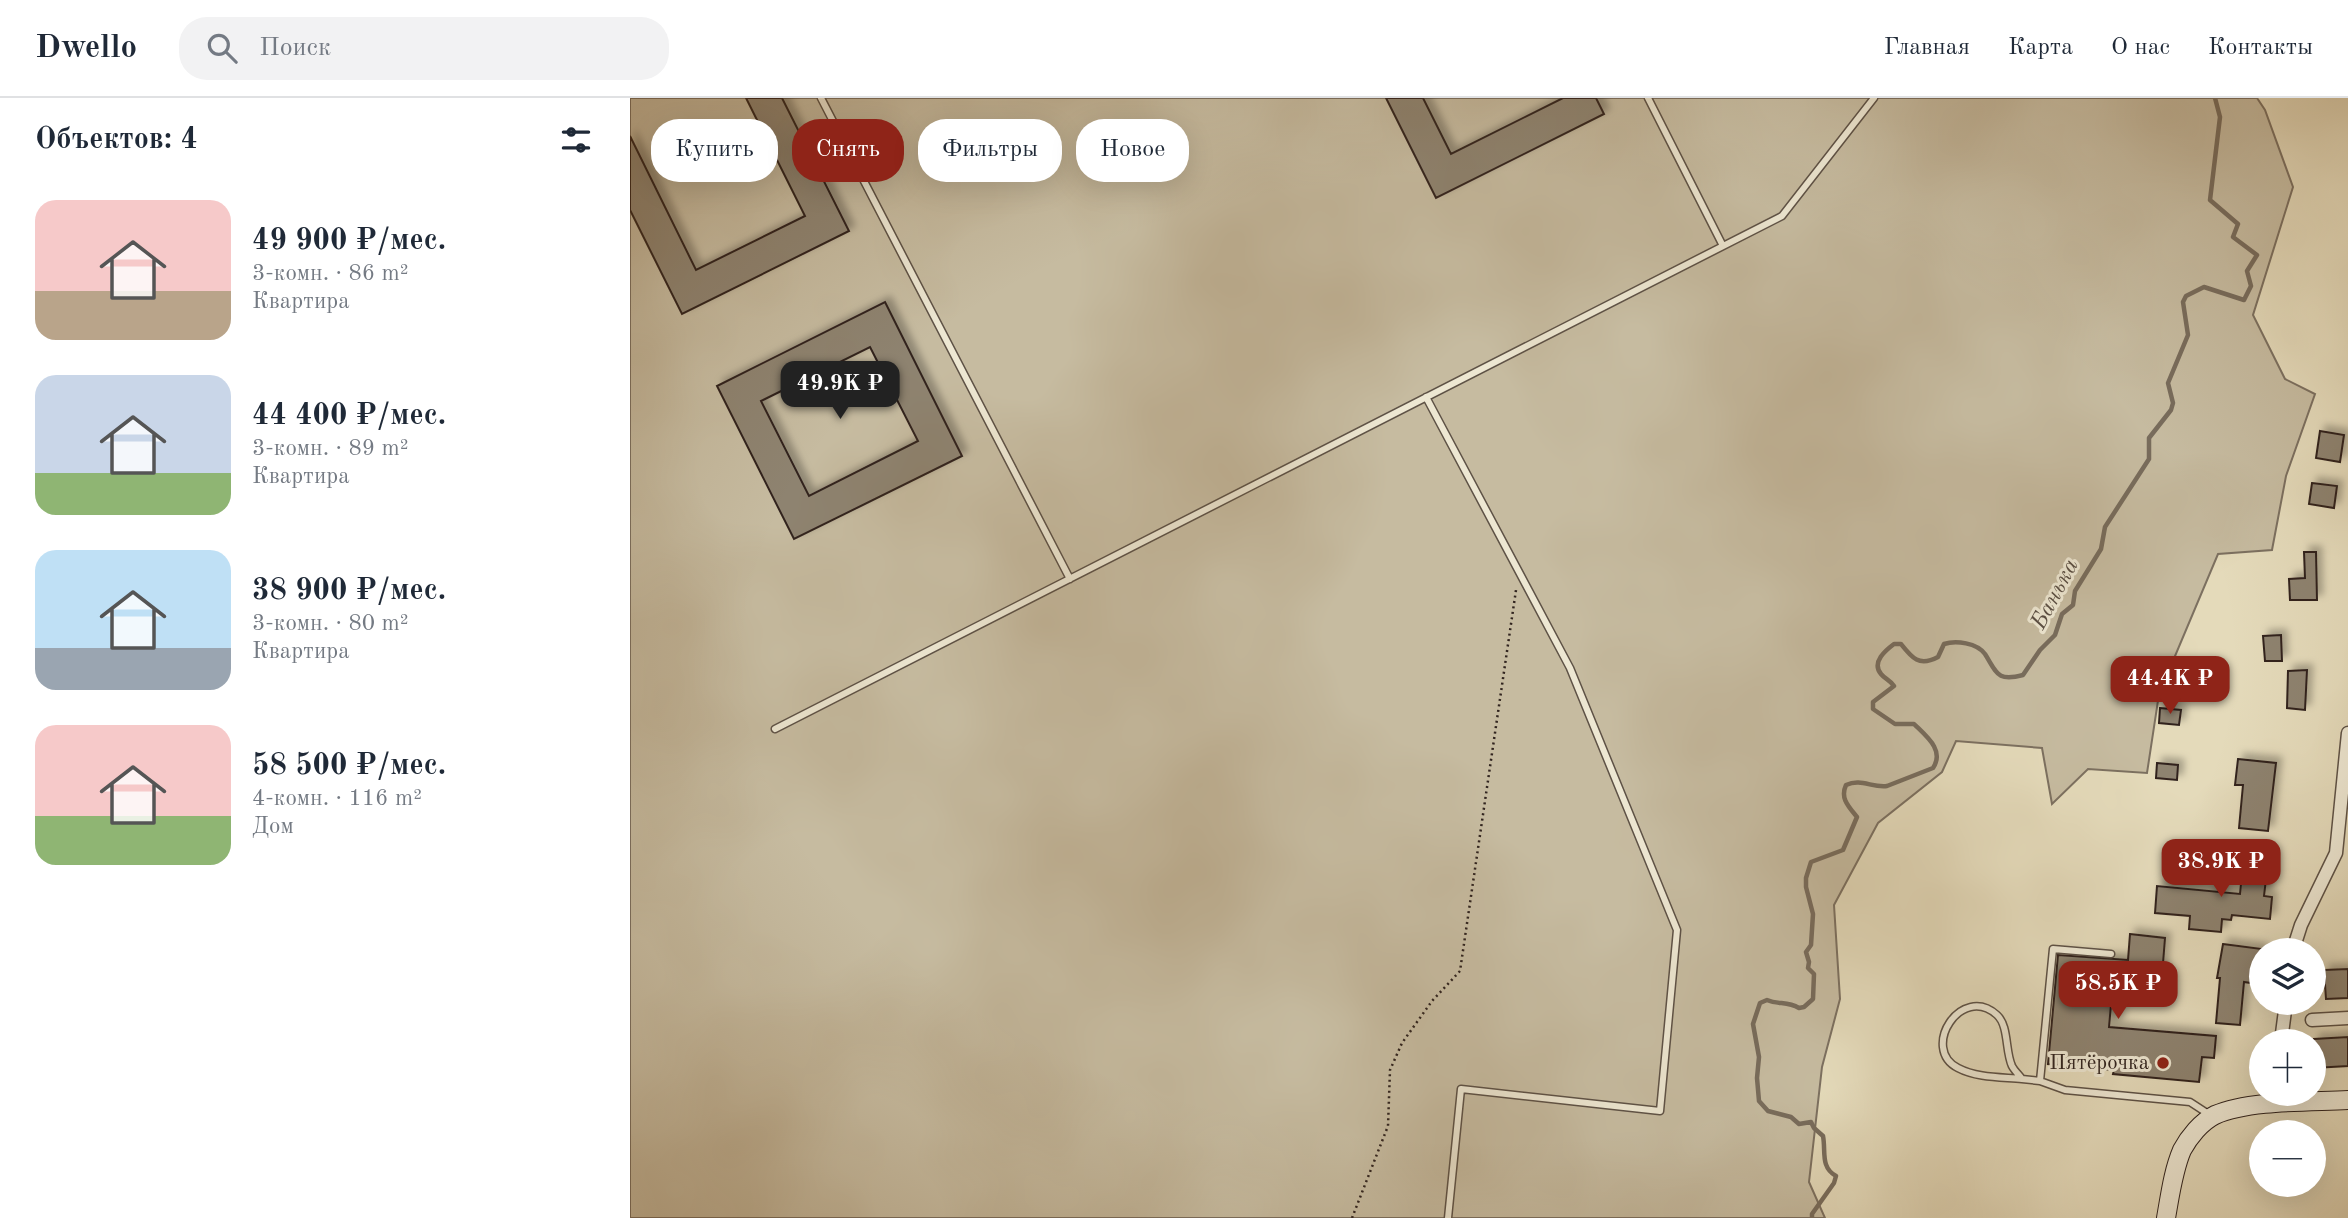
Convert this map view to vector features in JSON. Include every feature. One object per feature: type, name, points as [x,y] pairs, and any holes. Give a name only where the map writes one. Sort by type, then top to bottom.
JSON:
[{"type":"street","points":[[2297,938],[2336,853],[2348,733]]},
{"type":"street","points":[[2312,1020],[2348,1018]]},
{"type":"street","points":[[2326,1100],[2348,1100]]},
{"type":"street","points":[[2166,1218],[2174,1174],[2182,1150],[2193,1133],[2212,1116],[2249,1106]]},
{"type":"lane","points":[[821,98],[1070,579]]},
{"type":"lane","points":[[1648,98],[1723,246]]},
{"type":"lane","points":[[775,729],[1782,216],[1874,98]]},
{"type":"lane","points":[[1426,397],[1570,668],[1676,930],[1660,1111],[1461,1089],[1448,1218]]},
{"type":"lane","points":[[2040,1081],[2053,949],[2111,954]]},
{"type":"lane","points":[[2022,1079],[2012,1067],[2004,1027],[1998,1016],[1987,1009],[1974,1008],[1962,1010],[1953,1016],[1944,1034],[1943,1046],[1947,1058],[1956,1068],[1977,1074],[2022,1079],[2040,1081],[2065,1090],[2190,1102],[2212,1116]]},
{"type":"path","points":[[1352,1218],[1388,1126],[1390,1070],[1402,1043],[1432,1001],[1460,971],[1519,572]]},
{"type":"shaded area","points":[[630,98],[2257,98],[2265,110],[2293,187],[2253,315],[2285,379],[2315,394],[2286,476],[2272,550],[2218,554],[2159,694],[2147,773],[2088,769],[2052,804],[2042,748],[1956,741],[1942,772],[1878,823],[1834,905],[1840,999],[1822,1067],[1809,1182],[1825,1218],[630,1218]]},
{"type":"building","points":[[746,98],[782,98],[793,119],[792,182],[824,182],[849,231],[682,314],[630,210],[630,136],[696,270],[805,216],[778,162],[778,119],[756,119]]},
{"type":"building","points":[[1386,98],[1423,98],[1451,154],[1563,98],[1596,98],[1604,114],[1436,198]]},
{"type":"building","points":[[885,302],[962,456],[794,539],[717,386]],"holes":[[[870,347],[918,441],[809,496],[761,401]]]},
{"type":"building","points":[[2320,431],[2344,435],[2340,462],[2316,458]]},
{"type":"building","points":[[2312,483],[2337,486],[2334,508],[2309,504]]},
{"type":"building","points":[[2304,552],[2316,552],[2317,600],[2290,600],[2289,579],[2305,578]]},
{"type":"building","points":[[2281,635],[2282,661],[2265,661],[2263,636]]},
{"type":"building","points":[[2307,670],[2305,710],[2287,708],[2288,671]]},
{"type":"building","points":[[2160,708],[2181,710],[2179,725],[2159,723]]},
{"type":"building","points":[[2238,759],[2276,763],[2268,831],[2239,828],[2243,785],[2235,785]]},
{"type":"building","points":[[2157,763],[2178,765],[2177,780],[2156,778]]},
{"type":"building","points":[[2244,852],[2269,854],[2264,896],[2272,897],[2270,919],[2232,915],[2231,920],[2222,919],[2221,932],[2189,929],[2190,916],[2155,913],[2157,886],[2240,894]]},
{"type":"building","points":[[2130,934],[2165,938],[2162,976],[2114,971],[2109,1027],[2216,1036],[2214,1058],[2202,1057],[2199,1082],[2113,1074],[2114,1070],[2048,1064],[2058,955],[2128,960]]},
{"type":"building","points":[[2223,944],[2249,947],[2249,983],[2244,982],[2240,1025],[2216,1023],[2220,978],[2217,978]]},
{"type":"building","points":[[2348,969],[2348,998],[2326,999],[2326,970]]},
{"type":"building","points":[[2348,1037],[2348,1066],[2326,1067],[2326,1038]]},
{"type":"waterway","name":"Банька","points":[[1812,1218],[1836,1176],[1826,1163],[1823,1136],[1811,1122],[1799,1124],[1791,1117],[1768,1111],[1759,1101],[1759,1057],[1753,1024],[1760,1003],[1767,1000],[1799,1008],[1813,999],[1814,974],[1808,968],[1806,952],[1811,945],[1813,914],[1806,878],[1811,862],[1843,850],[1857,817],[1844,798],[1846,785],[1857,782],[1887,786],[1933,768],[1936,761],[1935,749],[1914,724],[1895,724],[1873,709],[1873,702],[1894,686],[1878,670],[1879,661],[1894,644],[1901,644],[1917,660],[1926,661],[1938,657],[1944,644],[1960,643],[1981,650],[1999,674],[2008,677],[2023,675],[2040,650],[2055,635],[2062,614],[2073,605],[2075,591],[2101,549],[2105,527],[2149,459],[2149,438],[2171,410],[2173,403],[2168,383],[2188,335],[2183,302],[2186,296],[2204,287],[2244,300],[2251,286],[2247,271],[2257,255],[2233,237],[2238,224],[2210,200],[2220,117],[2215,98]]},
{"type":"place","name":"Пятёрочка","points":[[2163,1063]]}]
